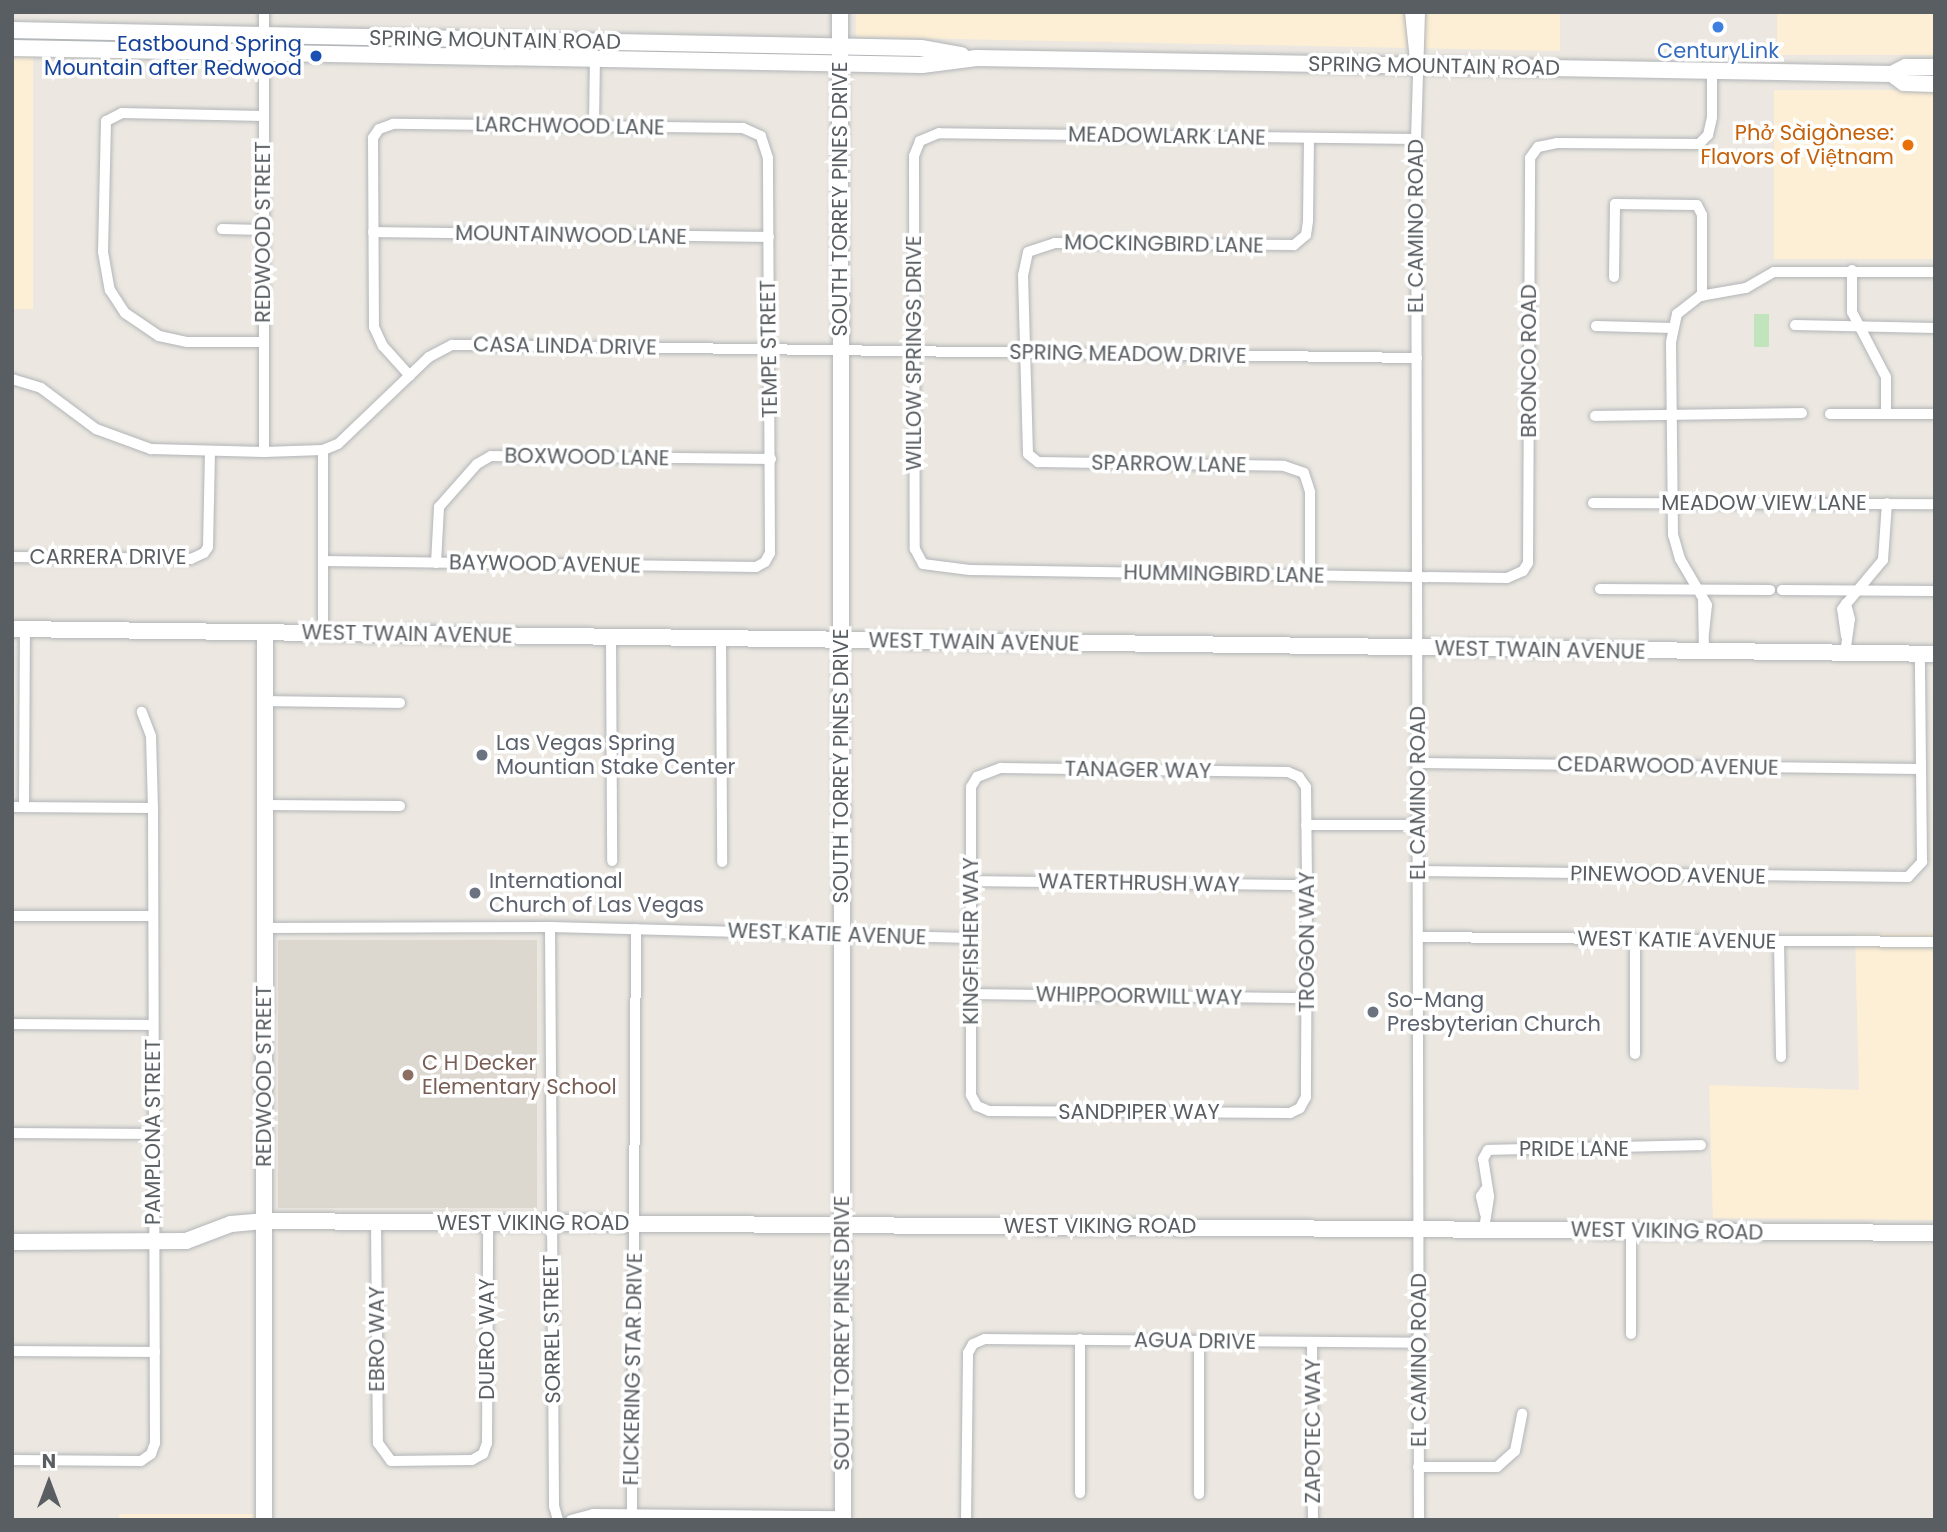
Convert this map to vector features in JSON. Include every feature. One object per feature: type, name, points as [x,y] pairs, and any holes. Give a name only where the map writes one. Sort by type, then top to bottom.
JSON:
[{"type":"street","name":"REDWOOD STREET","points":[[264,12],[264,452]]},
{"type":"street","name":"SOUTH TORREY PINES DRIVE","points":[[839,12],[843,1518]]},
{"type":"street","name":"EL CAMINO ROAD","points":[[1410,12],[1416,66]]},
{"type":"street","name":"EL CAMINO ROAD","points":[[1419,1520],[1416,66],[1420,12]]},
{"type":"street","name":"SPRING MOUNTAIN ROAD","points":[[12,30],[595,42],[840,55]]},
{"type":"street","points":[[19,48],[29,42],[90,32]]},
{"type":"street","points":[[594,126],[595,42]]},
{"type":"street","name":"SPRING MOUNTAIN ROAD","points":[[19,48],[595,58],[840,55],[921,48],[977,58],[1892,74],[1906,67],[1935,67]]},
{"type":"street","name":"BRONCO ROAD","points":[[1523,571],[1528,564],[1528,176],[1533,151],[1558,143],[1699,144],[1708,135],[1712,117],[1712,71]]},
{"type":"street","name":"SPRING MOUNTAIN ROAD","points":[[1892,74],[1904,83],[1935,84]]},
{"type":"street","points":[[263,116],[122,113],[106,121],[103,252],[110,290],[125,313],[159,337],[187,342],[264,342]]},
{"type":"street","name":"LARCHWOOD LANE","points":[[373,232],[373,138],[379,129],[393,124],[743,128],[761,136]]},
{"type":"street","name":"MEADOWLARK LANE","points":[[920,141],[939,133],[1416,139]]},
{"type":"street","name":"TEMPE STREET","points":[[761,136],[768,158],[769,237],[770,553],[765,562]]},
{"type":"street","name":"MOCKINGBIRD LANE","points":[[1024,353],[1023,275],[1028,251],[1055,243],[1294,245],[1301,241],[1308,221],[1309,138]]},
{"type":"street","name":"WILLOW SPRINGS DRIVE","points":[[920,141],[914,156],[915,549],[923,564]]},
{"type":"street","points":[[1614,277],[1615,204],[1697,205],[1702,215],[1702,296]]},
{"type":"street","points":[[222,229],[263,230]]},
{"type":"street","points":[[373,232],[373,327],[383,346],[410,376]]},
{"type":"street","name":"MOUNTAINWOOD LANE","points":[[373,232],[769,237]]},
{"type":"street","points":[[1852,270],[1852,312],[1885,377],[1886,414]]},
{"type":"street","points":[[1703,652],[1708,614],[1702,595],[1680,559],[1672,535],[1670,413],[1673,328],[1686,303],[1702,296],[1746,288],[1774,272],[1935,272]]},
{"type":"street","points":[[1795,325],[1935,328]]},
{"type":"street","points":[[1595,326],[1673,328]]},
{"type":"street","name":"CASA LINDA DRIVE","points":[[323,450],[338,444],[429,358],[452,345],[840,351]]},
{"type":"street","name":"SPRING MEADOW DRIVE","points":[[840,351],[1417,358]]},
{"type":"street","name":"SPARROW LANE","points":[[1024,353],[1024,442],[1034,460],[1284,466],[1304,474],[1310,492],[1310,575]]},
{"type":"street","points":[[12,379],[41,388],[96,429],[151,449],[210,452],[323,450],[323,633]]},
{"type":"street","points":[[1595,416],[1802,413]]},
{"type":"street","points":[[1830,414],[1935,415]]},
{"type":"street","name":"CARRERA DRIVE","points":[[12,557],[191,559],[204,553],[208,547],[210,452]]},
{"type":"street","name":"BOXWOOD LANE","points":[[436,563],[439,507],[477,464],[491,456],[771,459]]},
{"type":"street","name":"MEADOW VIEW LANE","points":[[1592,503],[1935,503]]},
{"type":"street","points":[[1845,654],[1850,620],[1846,604],[1883,559],[1887,503]]},
{"type":"street","name":"BAYWOOD AVENUE","points":[[323,561],[756,567],[765,562]]},
{"type":"street","name":"HUMMINGBIRD LANE","points":[[923,564],[970,570],[1417,577],[1507,578],[1523,571]]},
{"type":"street","points":[[1600,589],[1702,595],[1770,590]]},
{"type":"street","points":[[1782,590],[1935,591]]},
{"type":"street","points":[[18,629],[18,807],[153,808]]},
{"type":"street","name":"WEST TWAIN AVENUE","points":[[18,629],[1928,654]]},
{"type":"street","name":"REDWOOD STREET","points":[[264,1520],[265,632]]},
{"type":"street","points":[[611,637],[611,861]]},
{"type":"street","points":[[721,638],[722,862]]},
{"type":"street","points":[[1919,769],[1928,654]]},
{"type":"street","points":[[265,701],[400,702]]},
{"type":"street","name":"PAMPLONA STREET","points":[[12,1460],[141,1461],[150,1454],[155,1443],[153,808],[151,736],[142,712]]},
{"type":"street","name":"CEDARWOOD AVENUE","points":[[1417,763],[1919,769]]},
{"type":"street","name":"TANAGER WAY","points":[[977,777],[1001,768],[1288,772],[1299,777]]},
{"type":"street","name":"PINEWOOD AVENUE","points":[[1417,871],[1897,878],[1917,871],[1922,862],[1919,769]]},
{"type":"street","name":"KINGFISHER WAY","points":[[977,777],[971,787],[970,881],[971,1095],[977,1106]]},
{"type":"street","name":"TROGON WAY","points":[[1299,777],[1306,788],[1307,885],[1306,1097],[1300,1108]]},
{"type":"street","points":[[264,806],[400,806]]},
{"type":"street","points":[[1306,825],[1417,825]]},
{"type":"street","name":"WATERTHRUSH WAY","points":[[970,881],[1307,885]]},
{"type":"street","points":[[12,916],[152,916]]},
{"type":"street","name":"WEST KATIE AVENUE","points":[[264,928],[636,929],[970,938]]},
{"type":"street","name":"SORREL STREET","points":[[550,928],[554,1506],[558,1520]]},
{"type":"street","name":"FLICKERING STAR DRIVE","points":[[632,1515],[636,929]]},
{"type":"street","name":"WEST KATIE AVENUE","points":[[1419,937],[1935,942]]},
{"type":"street","points":[[1635,939],[1635,1054]]},
{"type":"street","points":[[1779,941],[1781,1057]]},
{"type":"street","name":"WHIPPOORWILL WAY","points":[[970,994],[1307,998]]},
{"type":"street","points":[[12,1024],[153,1025]]},
{"type":"street","name":"SANDPIPER WAY","points":[[977,1106],[989,1111],[1290,1113],[1300,1108]]},
{"type":"street","points":[[12,1133],[153,1135]]},
{"type":"street","name":"PRIDE LANE","points":[[1485,1221],[1489,1207],[1483,1159],[1497,1147],[1663,1149],[1702,1145]]},
{"type":"street","name":"WEST VIKING ROAD","points":[[12,1242],[186,1241],[231,1224],[264,1222],[1419,1228],[1485,1221],[1631,1230],[1935,1233]]},
{"type":"street","name":"EBRO WAY","points":[[376,1222],[378,1443],[383,1454],[391,1461],[472,1460],[482,1454]]},
{"type":"street","name":"DUERO WAY","points":[[482,1454],[487,1443],[488,1223]]},
{"type":"street","points":[[1631,1230],[1631,1334]]},
{"type":"street","name":"AGUA DRIVE","points":[[966,1520],[968,1353],[974,1344],[985,1339],[1418,1343]]},
{"type":"street","points":[[1080,1339],[1080,1493]]},
{"type":"street","points":[[1199,1341],[1199,1494]]},
{"type":"street","name":"ZAPOTEC WAY","points":[[1312,1342],[1312,1520]]},
{"type":"street","points":[[12,1351],[155,1352]]},
{"type":"street","points":[[1418,1467],[1497,1467],[1515,1451],[1521,1414]]},
{"type":"street","points":[[571,1520],[586,1515],[843,1518]]},
{"type":"shaded area","points":[[856,12],[1560,12],[1560,51],[856,37]]},
{"type":"shaded area","points":[[1777,12],[1935,12],[1935,55],[1777,55]]},
{"type":"shaded area","points":[[12,54],[33,54],[33,309],[12,309]]},
{"type":"shaded area","points":[[1774,90],[1935,90],[1935,259],[1774,259]]},
{"type":"shaded area","points":[[1935,933],[1935,1220],[1713,1218],[1709,1085],[1859,1090],[1855,934]]},
{"type":"shaded area","name":"C H Decker Elementary School","points":[[278,940],[537,940],[537,1208],[278,1208]]},
{"type":"shaded area","points":[[119,1514],[254,1514],[254,1520],[119,1520]]},
{"type":"green space","points":[[1754,314],[1769,314],[1769,347],[1754,347]]},
{"type":"place","name":"CenturyLink","points":[[1718,27]]},
{"type":"place","name":"Eastbound Spring Mountain after Redwood","points":[[316,56]]},
{"type":"place","name":"Phở Sàigònese: Flavors of Việtnam","points":[[1908,145]]},
{"type":"place","name":"Las Vegas Spring Mountian Stake Center","points":[[482,755]]},
{"type":"place","name":"International Church of Las Vegas","points":[[475,893]]},
{"type":"place","name":"So-Mang Presbyterian Church","points":[[1373,1012]]},
{"type":"place","name":"C H Decker Elementary School","points":[[408,1075]]}]
